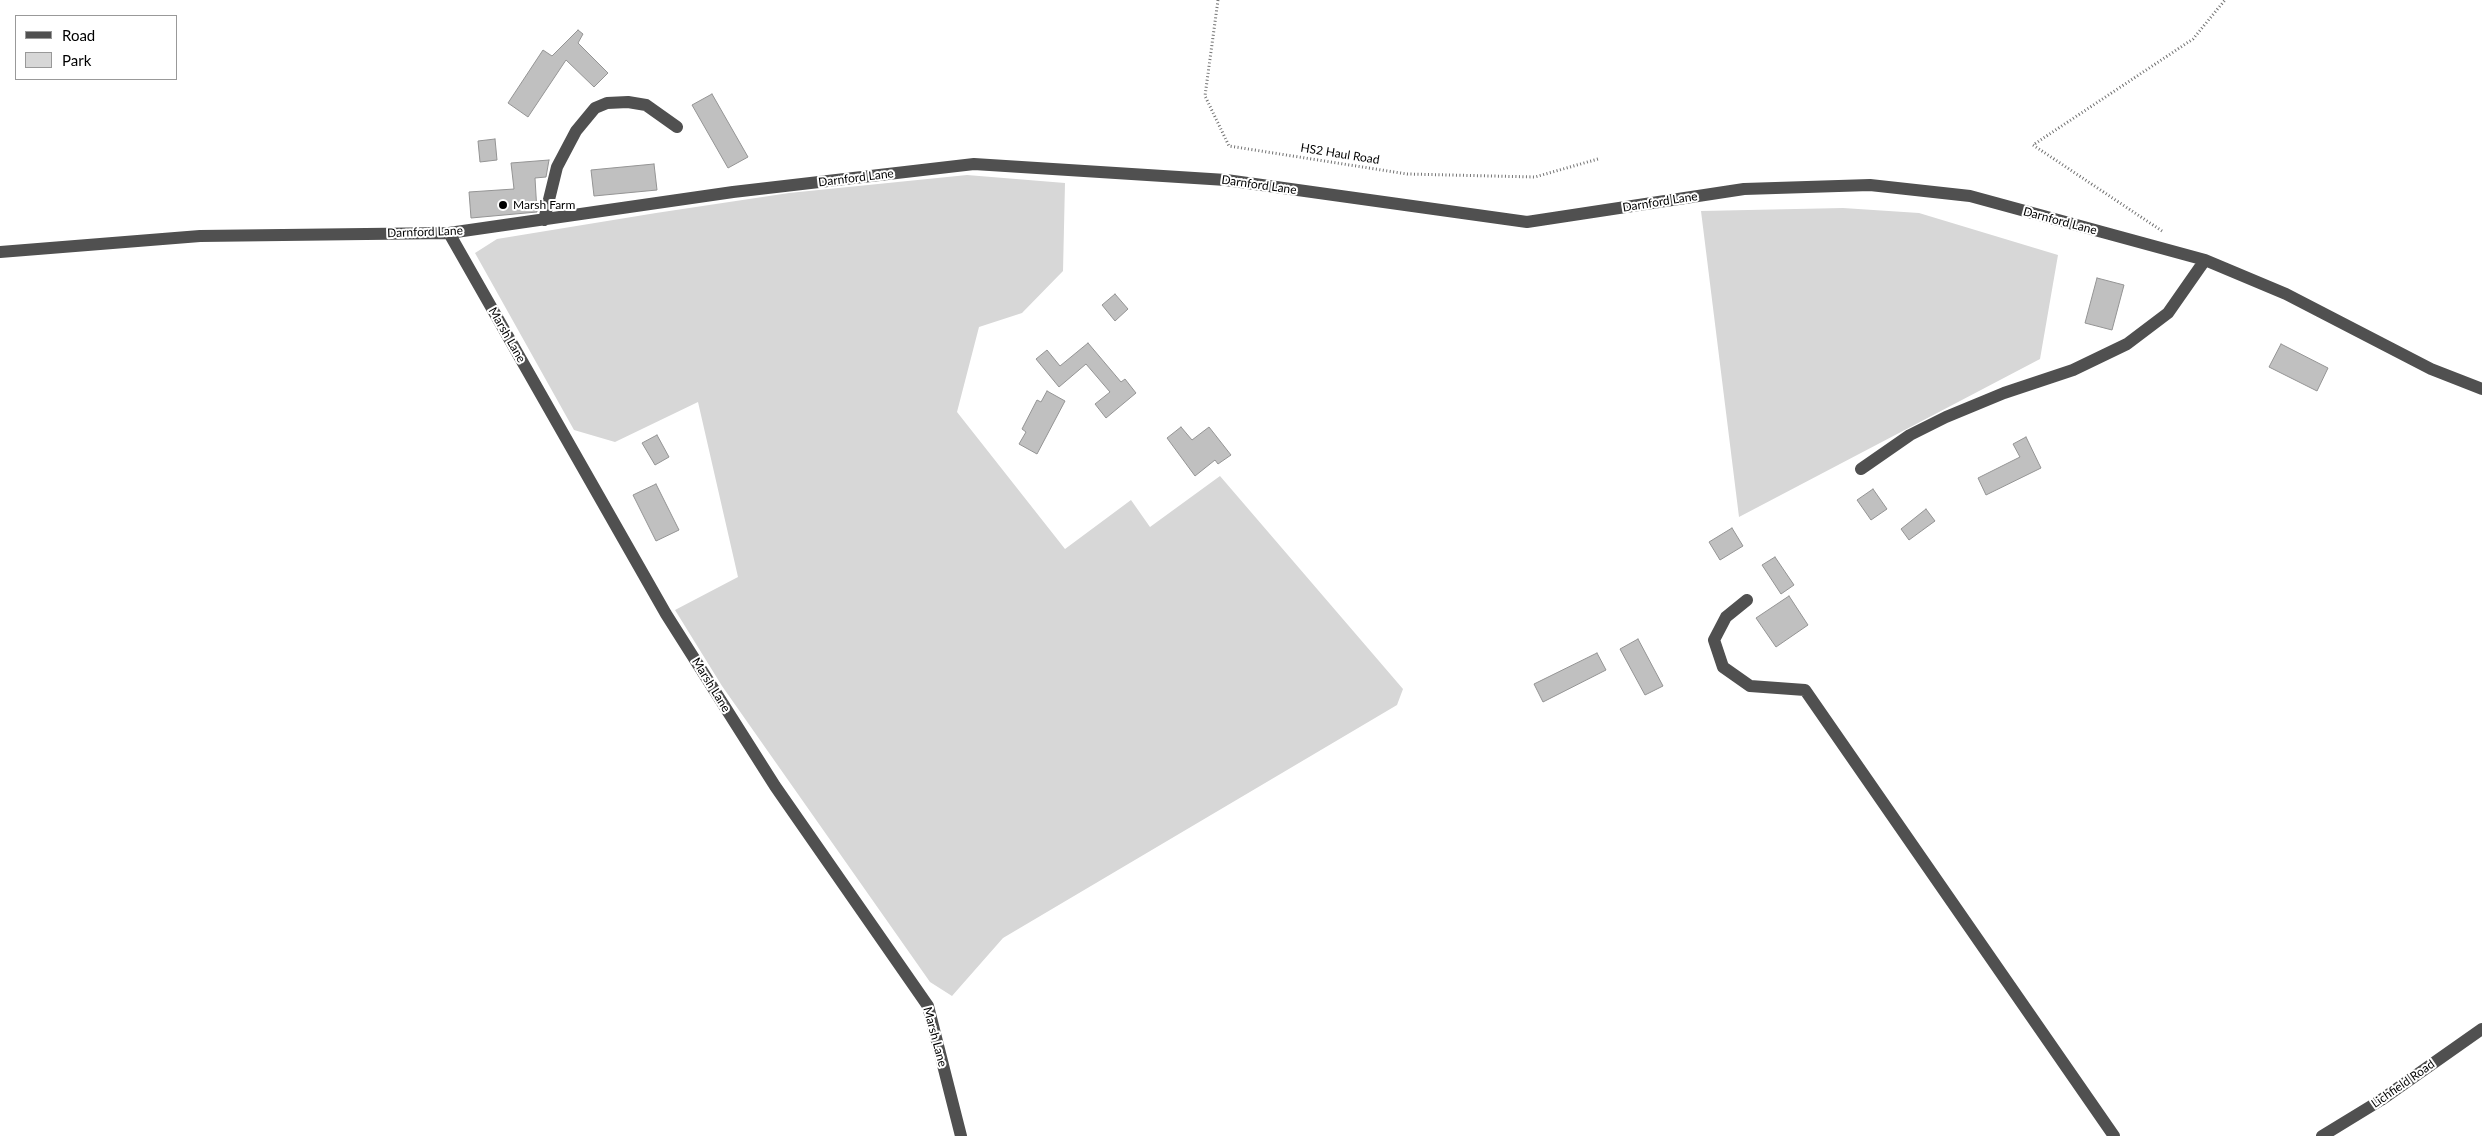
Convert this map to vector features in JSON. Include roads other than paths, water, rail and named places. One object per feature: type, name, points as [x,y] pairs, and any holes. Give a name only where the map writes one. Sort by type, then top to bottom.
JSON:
[{"type":"street","points":[[544,220],[557,167],[576,131],[595,108],[607,103],[628,102],[646,105],[676,127]]},
{"type":"street","name":"Darnford Lane","points":[[0,252],[200,236],[449,233],[733,192],[974,164],[1226,180],[1527,222],[1744,189],[1870,186],[1970,196],[2206,260],[2286,294],[2422,365],[2482,389]]},
{"type":"street","name":"Marsh Lane","points":[[449,233],[666,614],[775,786],[928,1006],[961,1136]]},
{"type":"street","points":[[1861,469],[1910,435],[1946,417],[2004,393],[2073,370],[2127,344],[2168,314],[2206,260]]},
{"type":"street","points":[[1747,600],[1726,617],[1714,640],[1723,667],[1750,686],[1805,690],[2114,1136]]},
{"type":"street","name":"Lichfield Road","points":[[2322,1136],[2381,1100],[2482,1029]]},
{"type":"place","name":"Marsh Farm","points":[[503,205]]}]
